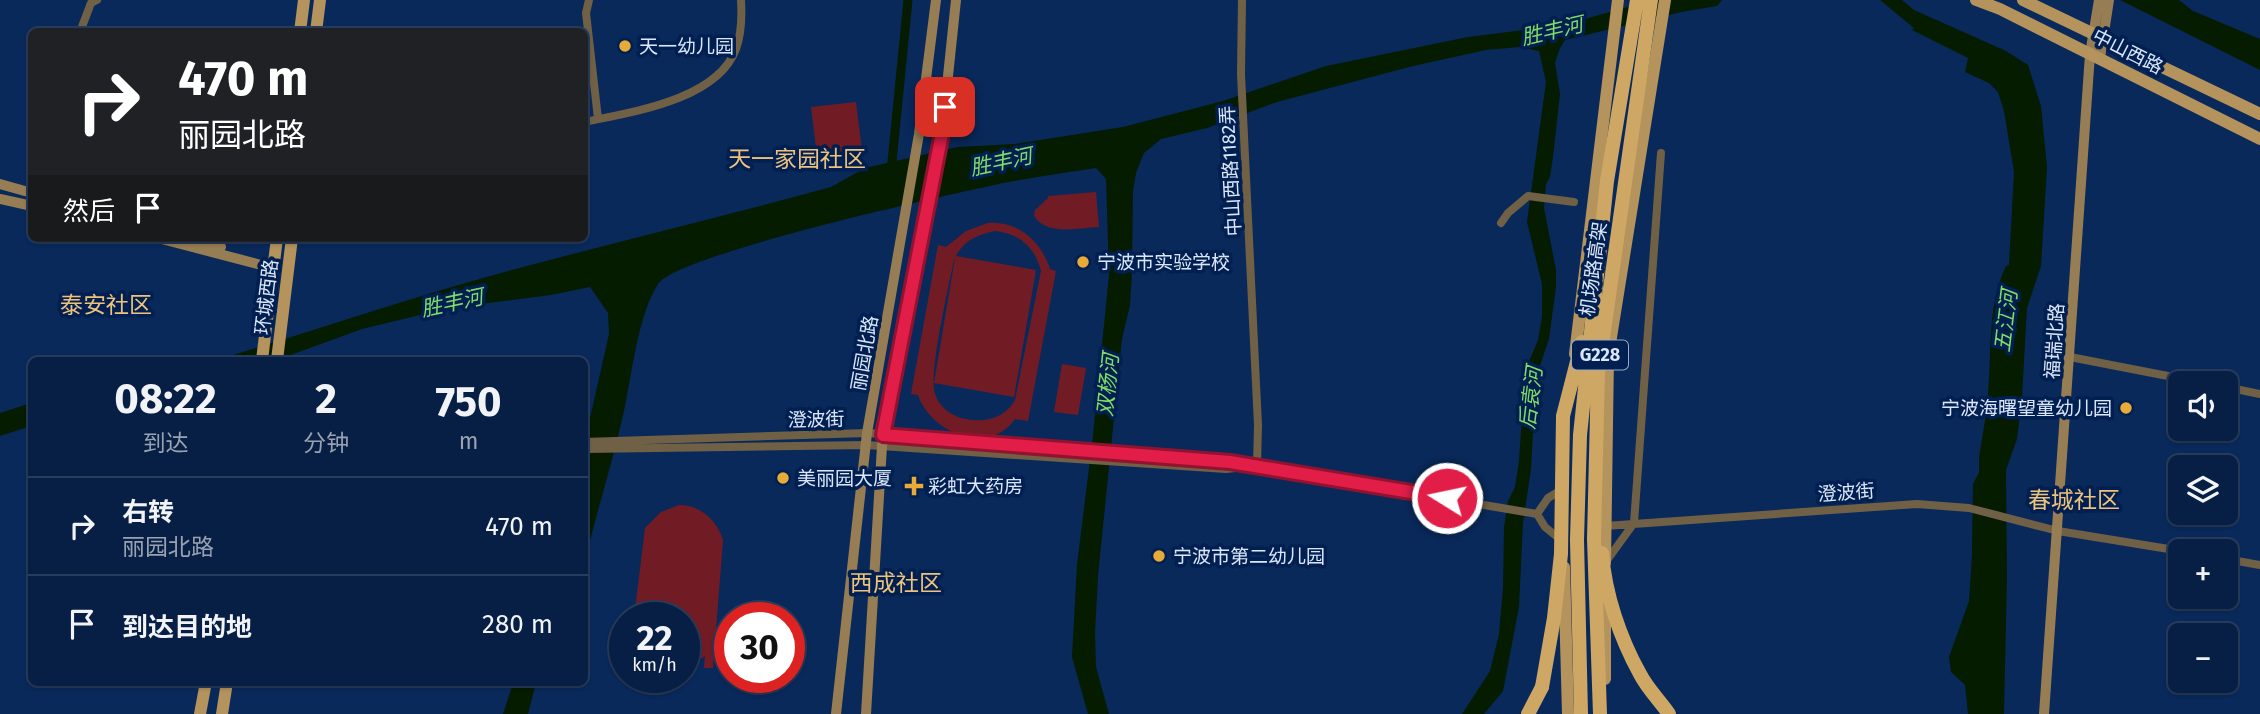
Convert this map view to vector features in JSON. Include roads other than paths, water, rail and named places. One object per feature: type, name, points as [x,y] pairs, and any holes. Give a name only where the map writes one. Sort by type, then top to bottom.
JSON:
[{"type":"highway","name":"机场路高架","points":[[1581,714],[1577,540],[1579,461],[1607,181],[1637,0]]},
{"type":"highway","name":"机场路高架","points":[[1600,714],[1594,539],[1598,373],[1651,0]]},
{"type":"highway","points":[[1530,714],[1542,687],[1554,618],[1561,554],[1563,416],[1594,293]]},
{"type":"highway","points":[[1595,466],[1602,558],[1611,601],[1640,676],[1669,714]]},
{"type":"main road","points":[[300,28],[304,0]]},
{"type":"main road","points":[[316,28],[320,0]]},
{"type":"main road","name":"丽园北路","points":[[836,714],[867,439],[907,213],[936,0]]},
{"type":"main road","name":"丽园北路","points":[[866,714],[883,440],[942,133],[956,0]]},
{"type":"main road","points":[[1568,714],[1564,542],[1569,406],[1618,0]]},
{"type":"main road","points":[[1606,714],[1608,356],[1665,0]]},
{"type":"main road","name":"中山西路","points":[[1976,0],[2000,9],[2260,139]]},
{"type":"main road","name":"中山西路","points":[[2023,0],[2260,114]]},
{"type":"main road","name":"福瑞北路","points":[[2044,714],[2095,56],[2101,7],[2109,0]]},
{"type":"main road","points":[[0,184],[28,192]]},
{"type":"main road","points":[[0,199],[28,205]]},
{"type":"main road","points":[[175,242],[274,265]]},
{"type":"main road","points":[[201,242],[274,265]]},
{"type":"main road","name":"环城西路","points":[[262,357],[277,242]]},
{"type":"main road","name":"环城西路","points":[[278,357],[292,242]]},
{"type":"main road","points":[[200,714],[205,686]]},
{"type":"main road","points":[[222,714],[226,686]]},
{"type":"street","points":[[82,28],[91,3],[97,0]]},
{"type":"street","points":[[588,28],[586,12],[589,0]]},
{"type":"street","points":[[588,121],[663,104],[689,93],[720,74],[736,51],[741,32],[741,0]]},
{"type":"street","name":"中山西路1182弄","points":[[1242,0],[1241,74],[1258,425],[1257,466]]},
{"type":"street","points":[[588,30],[598,119]]},
{"type":"street","points":[[1605,564],[1634,523],[1661,152]]},
{"type":"street","points":[[1501,223],[1508,213],[1528,196],[1574,202]]},
{"type":"street","points":[[2070,357],[2168,376]]},
{"type":"street","points":[[2238,389],[2260,394]]},
{"type":"street","name":"澄波街","points":[[588,442],[620,444],[867,439],[1257,466],[1536,513]]},
{"type":"street","name":"澄波街","points":[[588,448],[620,444]]},
{"type":"street","points":[[1564,542],[1545,527],[1536,513],[1548,498],[1565,487]]},
{"type":"street","name":"澄波街","points":[[1605,526],[1917,504],[1969,508],[2058,531],[2168,549]]},
{"type":"street","points":[[2238,561],[2260,565]]},
{"type":"water","points":[[1653,0],[1722,0],[1717,6],[1565,40],[1555,63],[1560,94],[1544,208],[1556,270],[1556,287],[1549,339],[1536,377],[1531,469],[1523,523],[1519,607],[1503,691],[1484,714],[1462,714],[1490,671],[1499,634],[1504,527],[1519,461],[1525,371],[1538,340],[1542,317],[1542,284],[1527,222],[1546,82],[1539,51],[1519,47],[1486,50],[1413,66],[1277,102],[1207,128],[1161,139],[1144,153],[1136,173],[1133,191],[1130,305],[1122,339],[1098,576],[1096,667],[1109,714],[1088,714],[1072,657],[1077,565],[1109,275],[1106,179],[1096,168],[995,185],[809,229],[710,258],[675,272],[658,284],[645,312],[620,430],[588,549],[588,427],[609,334],[608,313],[590,287],[551,295],[449,308],[362,329],[285,357],[226,357],[465,283],[831,187],[865,168],[957,147],[1015,144],[1123,127],[1223,101],[1326,66],[1468,37],[1563,25]]},
{"type":"water","name":"五江河","points":[[1880,0],[1902,0],[1914,10],[2006,51],[2028,65],[2041,106],[2047,167],[2041,266],[2027,308],[2017,439],[2006,470],[2004,714],[1968,714],[1965,685],[1951,672],[1949,657],[1969,601],[1973,484],[1979,472],[1987,409],[1991,328],[2000,281],[2006,266],[2009,265],[2014,172],[2004,111],[1998,92],[1989,83],[1965,72],[1968,58],[1912,30],[1914,28]]},
{"type":"water","points":[[2120,0],[2179,0],[2193,11],[2260,39],[2260,70]]},
{"type":"water","points":[[28,404],[28,427],[0,436],[0,413]]},
{"type":"water","points":[[512,686],[535,686],[528,714],[503,714]]},
{"type":"waterway","points":[[891,172],[908,0]]},
{"type":"place","name":"天一幼儿园","points":[[625,46]]},
{"type":"place","name":"宁波市实验学校","points":[[1083,262]]},
{"type":"place","name":"宁波海曙望童幼儿园","points":[[2126,408]]},
{"type":"place","name":"美丽园大厦","points":[[783,478]]},
{"type":"place","name":"彩虹大药房","points":[[914,486]]},
{"type":"place","name":"宁波市第二幼儿园","points":[[1159,556]]},
{"type":"district","name":"天一家园社区","points":[[797,159]]},
{"type":"district","name":"泰安社区","points":[[106,305]]},
{"type":"district","name":"春城社区","points":[[2074,500]]},
{"type":"district","name":"西成社区","points":[[896,583]]},
{"type":"water label","name":"胜丰河","points":[[1552,31]]},
{"type":"water label","name":"胜丰河","points":[[1001,162]]},
{"type":"water label","name":"胜丰河","points":[[452,303]]},
{"type":"water label","name":"双杨河","points":[[1108,385]]},
{"type":"water label","name":"后袁河","points":[[1531,398]]}]
